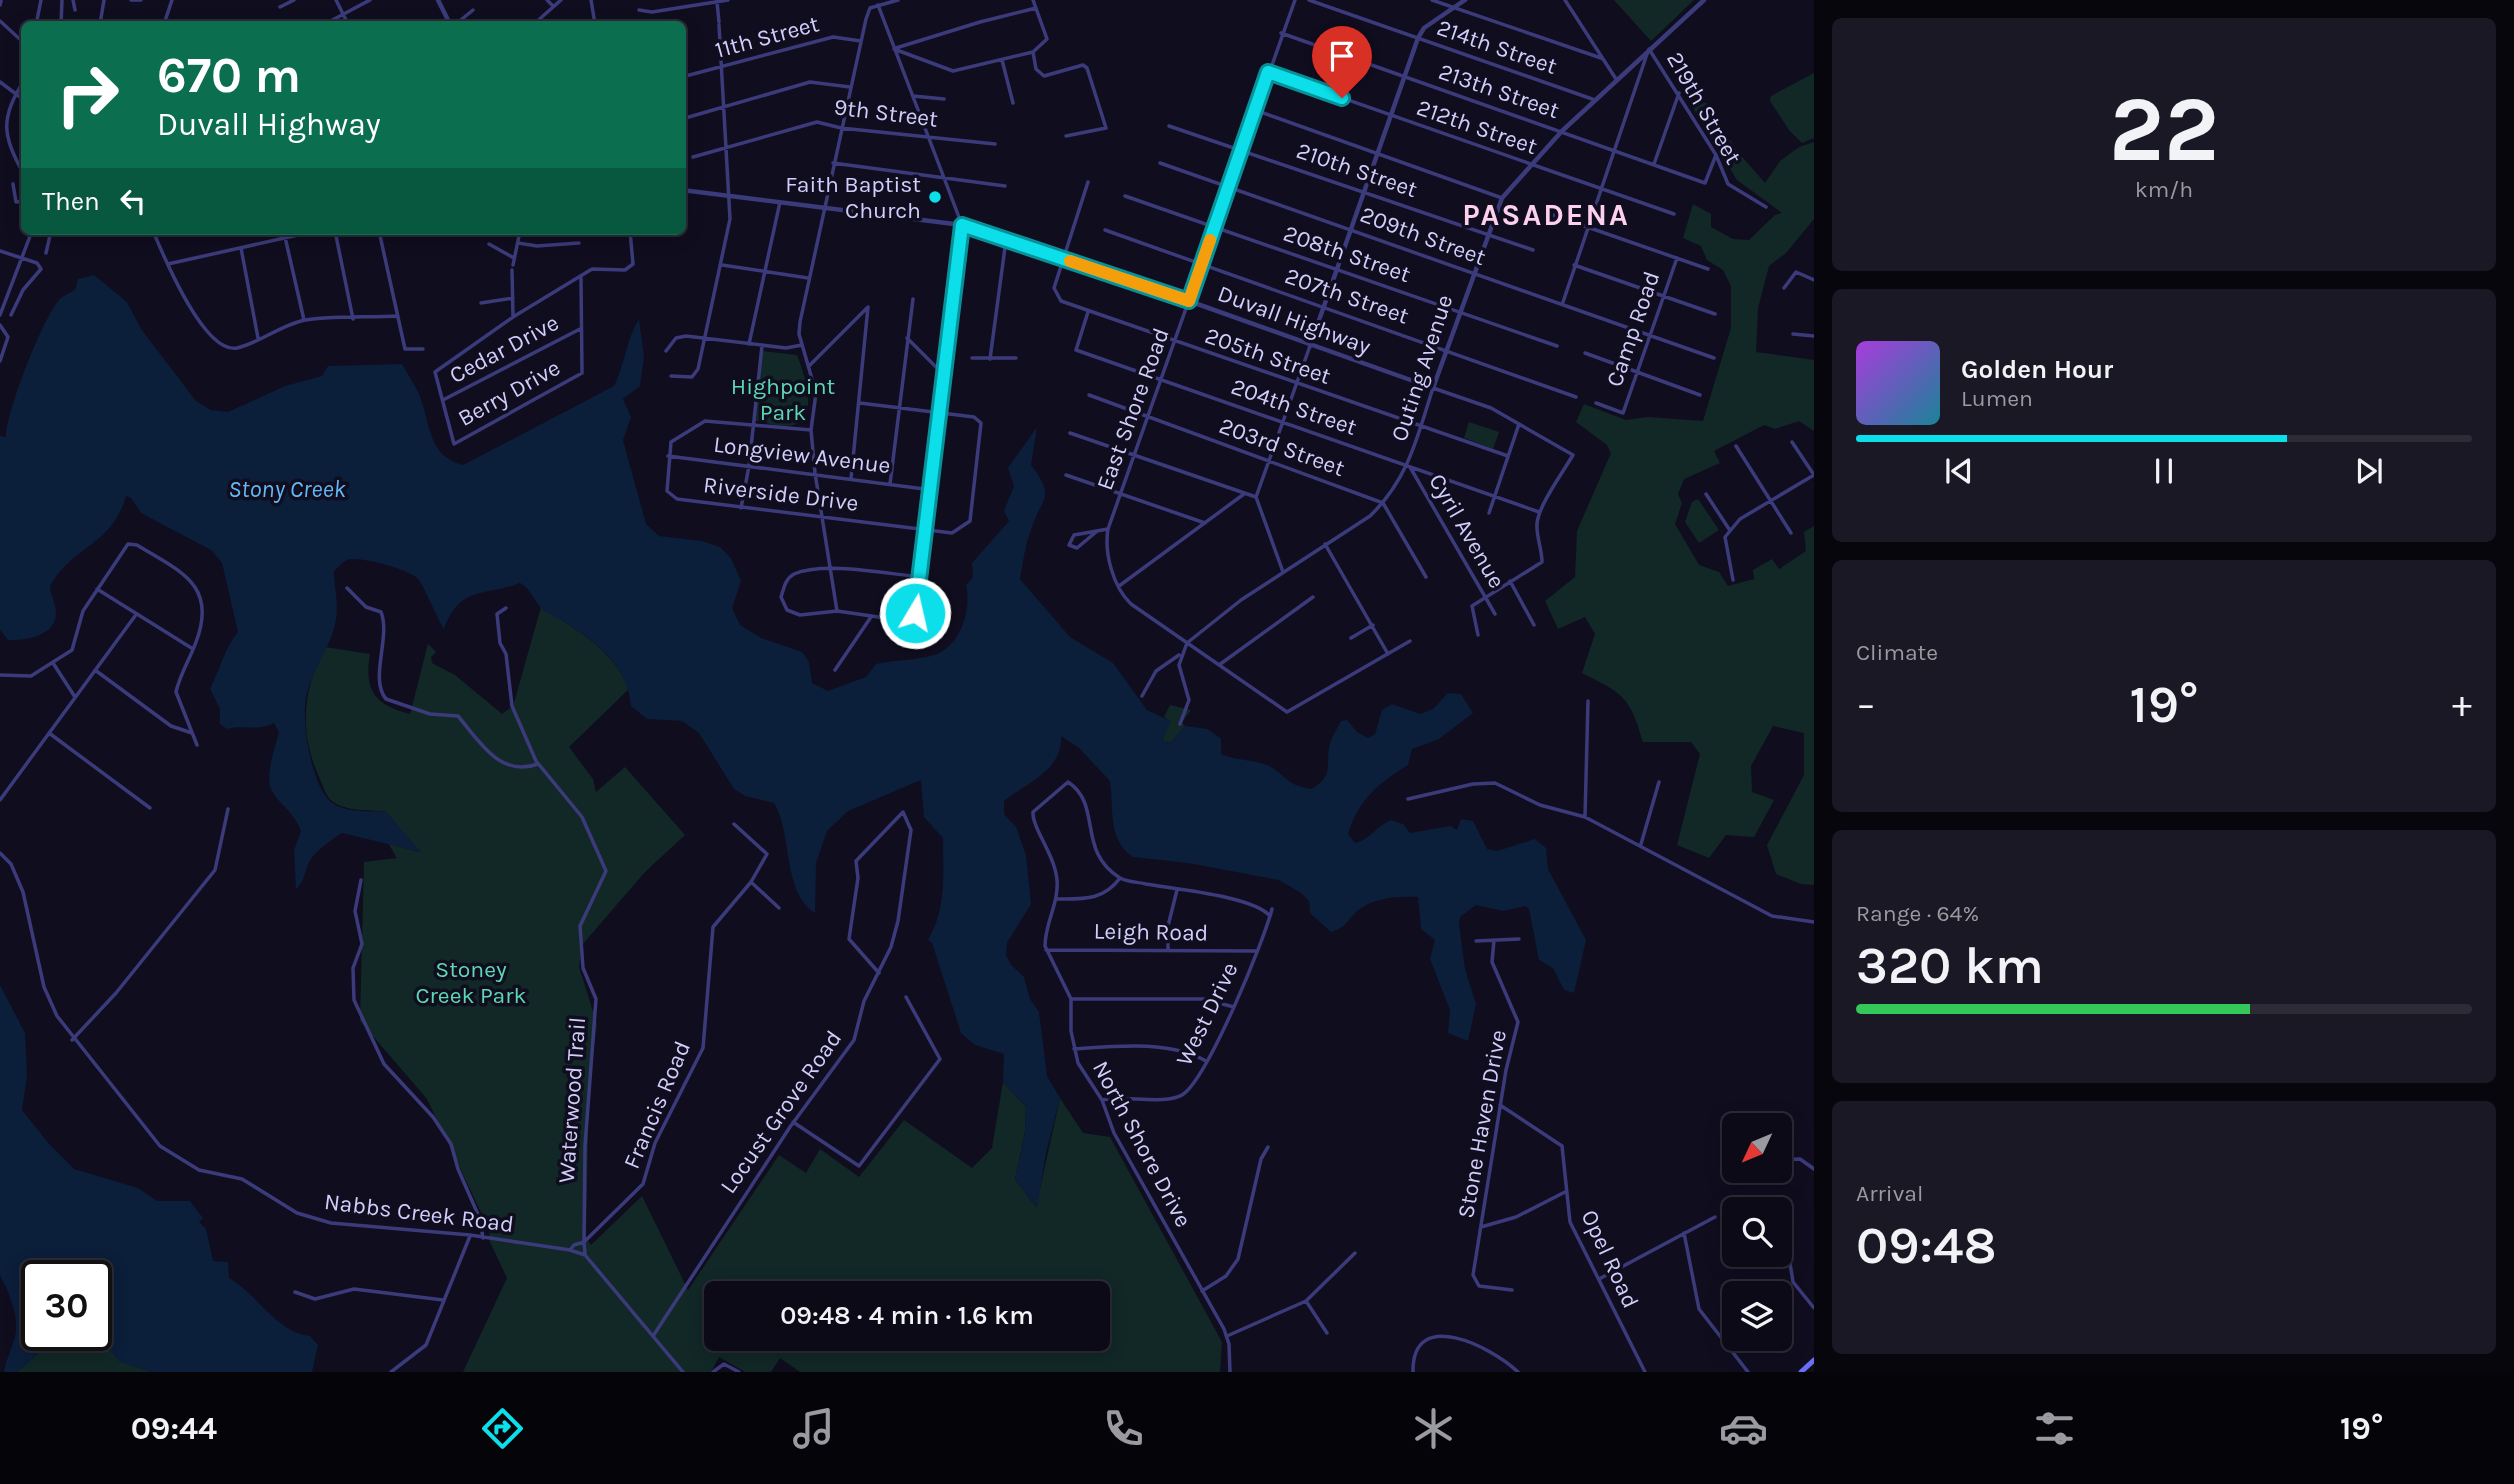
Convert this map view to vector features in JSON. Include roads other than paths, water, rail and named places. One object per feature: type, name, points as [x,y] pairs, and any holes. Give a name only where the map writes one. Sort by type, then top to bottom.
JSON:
[{"type":"main road","points":[[1801,1372],[1814,1360]]},
{"type":"street","points":[[38,21],[41,0]]},
{"type":"street","points":[[62,0],[62,21]]},
{"type":"street","points":[[73,0],[75,10]]},
{"type":"street","points":[[100,21],[104,0]]},
{"type":"street","points":[[131,0],[141,0]]},
{"type":"street","points":[[165,21],[172,0]]},
{"type":"street","points":[[280,7],[295,0]]},
{"type":"street","points":[[336,0],[346,21]]},
{"type":"street","points":[[330,21],[370,0]]},
{"type":"street","points":[[438,0],[448,21]]},
{"type":"street","points":[[547,0],[553,6]]},
{"type":"street","points":[[537,21],[561,0]]},
{"type":"street","points":[[591,0],[595,21]]},
{"type":"street","points":[[639,10],[652,12],[729,0]]},
{"type":"street","points":[[837,611],[815,474],[811,430],[816,393],[802,344],[800,322],[833,163],[870,8],[898,0]]},
{"type":"street","points":[[894,49],[953,71],[1033,52],[1042,47],[1047,39],[1033,0]]},
{"type":"street","name":"East Shore Road","points":[[1295,0],[1281,33],[1105,543],[1119,586],[1131,604],[1290,713],[1388,653]]},
{"type":"street","name":"214th Street","points":[[1309,0],[1595,100]]},
{"type":"street","points":[[1432,0],[1601,58]]},
{"type":"street","points":[[1283,572],[1256,497],[1418,38],[1424,28],[1465,0]]},
{"type":"street","points":[[1565,0],[1616,79]]},
{"type":"street","name":"Outing Avenue","points":[[1142,696],[1156,671],[1180,654],[1187,643],[1241,600],[1370,516],[1383,503],[1409,466],[1459,311],[1502,198],[1562,131],[1704,0]]},
{"type":"street","points":[[671,376],[692,377],[706,340],[730,219],[716,1]]},
{"type":"street","points":[[878,5],[962,225],[921,577],[915,613],[912,620],[906,621],[837,611],[800,615],[787,610],[781,597],[785,582],[794,574],[830,569],[921,577]]},
{"type":"street","points":[[894,49],[979,22],[1036,8]]},
{"type":"street","points":[[460,21],[473,10]]},
{"type":"street","points":[[0,21],[21,40]]},
{"type":"street","name":"213th Street","points":[[1281,33],[1404,78],[1616,149],[1704,183],[1716,155]]},
{"type":"street","name":"11th Street","points":[[686,76],[833,37],[861,41]]},
{"type":"street","points":[[1563,302],[1649,49]]},
{"type":"street","name":"219th Street","points":[[1649,49],[1716,155],[1728,184],[1766,207]]},
{"type":"street","points":[[1033,52],[1036,69],[1044,76],[1083,65],[1087,68],[1106,128],[1066,136]]},
{"type":"street","points":[[1002,60],[1013,103]]},
{"type":"street","name":"212th Street","points":[[1268,72],[1674,214]]},
{"type":"street","points":[[0,82],[21,98]]},
{"type":"street","points":[[686,118],[810,82],[850,87]]},
{"type":"street","points":[[21,85],[15,93],[4,122],[10,151],[21,169]]},
{"type":"street","points":[[1654,164],[1679,93]]},
{"type":"street","points":[[913,96],[944,99]]},
{"type":"street","points":[[1255,110],[1502,198]]},
{"type":"street","name":"9th Street","points":[[693,157],[817,122],[841,128],[995,144]]},
{"type":"street","name":"210th Street","points":[[1169,126],[1533,250]]},
{"type":"street","points":[[0,135],[6,134]]},
{"type":"street","points":[[833,163],[1005,187]]},
{"type":"street","name":"209th Street","points":[[1160,163],[1563,302],[1714,358]]},
{"type":"street","points":[[1062,258],[1088,182]]},
{"type":"street","points":[[13,184],[16,202],[21,201]]},
{"type":"street","name":"Duvall Highway","points":[[686,190],[962,225],[1189,301],[1491,408],[1573,455],[1539,512]]},
{"type":"street","name":"208th Street","points":[[1125,196],[1557,346]]},
{"type":"street","points":[[749,344],[780,202]]},
{"type":"street","points":[[1546,213],[1708,269]]},
{"type":"street","name":"207th Street","points":[[1105,230],[1201,265],[1325,305],[1576,397]]},
{"type":"street","points":[[0,315],[31,235]]},
{"type":"street","points":[[46,253],[50,235]]},
{"type":"street","points":[[155,235],[167,264],[215,342],[235,348],[304,320],[398,316]]},
{"type":"street","points":[[167,264],[294,235]]},
{"type":"street","points":[[336,235],[353,319]]},
{"type":"street","points":[[380,235],[405,349],[423,349]]},
{"type":"street","points":[[513,317],[513,268],[519,235]]},
{"type":"street","points":[[443,400],[435,372],[513,317],[592,269],[625,270],[633,264],[630,235]]},
{"type":"street","points":[[285,237],[304,320]]},
{"type":"street","points":[[990,359],[1006,240]]},
{"type":"street","points":[[518,243],[537,246],[579,243]]},
{"type":"street","points":[[489,244],[514,258]]},
{"type":"street","points":[[241,247],[258,338]]},
{"type":"street","points":[[0,251],[37,263],[41,269],[23,290],[11,315]]},
{"type":"street","name":"205th Street","points":[[1062,258],[1054,292],[1061,301],[1175,343],[1508,456]]},
{"type":"street","name":"Camp Road","points":[[1596,403],[1623,413],[1677,258]]},
{"type":"street","points":[[722,265],[808,278]]},
{"type":"street","points":[[1574,265],[1714,314]]},
{"type":"street","points":[[1784,288],[1796,272],[1814,280]]},
{"type":"street","points":[[580,329],[581,278]]},
{"type":"street","points":[[481,303],[513,298]]},
{"type":"street","points":[[890,484],[913,299]]},
{"type":"street","points":[[809,366],[868,307],[851,479]]},
{"type":"street","name":"204th Street","points":[[1088,312],[1076,350],[1494,494],[1539,512]]},
{"type":"street","points":[[0,325],[8,337],[0,361]]},
{"type":"street","name":"Berry Drive","points":[[443,400],[454,443],[582,373],[580,329]]},
{"type":"street","name":"Cedar Drive","points":[[443,400],[580,329]]},
{"type":"street","points":[[1793,334],[1814,336]]},
{"type":"street","points":[[666,351],[676,338],[685,336],[786,348],[802,344]]},
{"type":"street","points":[[907,338],[946,377]]},
{"type":"street","points":[[741,508],[749,466],[762,346]]},
{"type":"street","points":[[1585,353],[1700,395]]},
{"type":"street","points":[[972,358],[1016,358]]},
{"type":"street","name":"203rd Street","points":[[1089,395],[1383,503]]},
{"type":"street","points":[[859,403],[941,413]]},
{"type":"street","name":"Riverside Drive","points":[[668,456],[667,491],[677,499],[952,533],[970,521],[982,423],[974,417],[941,413]]},
{"type":"street","points":[[668,456],[671,442],[705,421],[754,423],[781,429],[811,430]]},
{"type":"street","points":[[1489,513],[1519,424]]},
{"type":"street","points":[[1070,433],[1256,497]]},
{"type":"street","points":[[1733,580],[1725,537],[1729,529],[1814,475],[1792,442]]},
{"type":"street","points":[[1736,446],[1791,533]]},
{"type":"street","name":"Longview Avenue","points":[[668,456],[932,489]]},
{"type":"street","name":"Cyril Avenue","points":[[1409,466],[1495,614]]},
{"type":"street","points":[[1066,475],[1205,523]]},
{"type":"street","points":[[1119,586],[1245,494]]},
{"type":"street","points":[[1706,494],[1729,529]]},
{"type":"street","points":[[1383,503],[1426,577]]},
{"type":"street","points":[[1478,635],[1472,606],[1542,562],[1542,543],[1536,526],[1539,512]]},
{"type":"street","points":[[1096,532],[1077,548],[1069,545],[1072,536],[1108,529]]},
{"type":"street","points":[[0,675],[31,676],[72,650],[83,611],[96,589],[128,544],[137,545],[197,587],[204,608],[193,649],[176,692],[197,745]]},
{"type":"street","points":[[1325,544],[1388,653],[1410,641]]},
{"type":"street","points":[[1510,581],[1534,625]]},
{"type":"street","points":[[96,589],[135,616],[193,649]]},
{"type":"street","points":[[347,589],[366,607],[381,612],[385,622],[379,687],[386,699],[430,714],[458,716],[496,760],[506,765],[525,768],[538,764]]},
{"type":"street","points":[[1219,665],[1312,597]]},
{"type":"street","name":"Waterwood Trail","points":[[506,608],[497,614],[500,643],[506,654],[512,706],[538,764],[582,817],[606,870],[580,926],[583,968],[596,999],[585,1146],[584,1242]]},
{"type":"street","points":[[0,800],[135,616]]},
{"type":"street","points":[[835,670],[872,617]]},
{"type":"street","points":[[1351,638],[1373,625]]},
{"type":"street","points":[[1180,654],[1179,665],[1189,700],[1180,724]]},
{"type":"street","points":[[53,663],[75,697]]},
{"type":"street","points":[[95,670],[171,726],[192,733]]},
{"type":"street","points":[[1585,817],[1588,701]]},
{"type":"street","points":[[49,733],[150,808]]},
{"type":"street","points":[[1046,950],[1045,938],[1057,899],[1055,862],[1033,814],[1038,805],[1068,782],[1084,798],[1094,849],[1120,878],[1244,902],[1259,907],[1270,916]]},
{"type":"street","points":[[1641,844],[1659,782]]},
{"type":"street","points":[[1408,799],[1445,793],[1454,787],[1495,783],[1540,805],[1585,817],[1641,844],[1772,916],[1814,922]]},
{"type":"street","points":[[72,1040],[116,993],[215,870],[228,808]]},
{"type":"street","name":"Locust Grove Road","points":[[653,1336],[793,1122],[853,1040],[864,1001],[879,973],[891,947],[911,830],[903,812],[856,861],[858,878],[849,939],[879,973]]},
{"type":"street","name":"Francis Road","points":[[584,1242],[640,1189],[655,1143],[703,1048],[713,927],[751,882],[767,854],[734,824]]},
{"type":"street","name":"Nabbs Creek Road","points":[[0,853],[11,864],[23,892],[44,987],[72,1040],[108,1079],[160,1146],[199,1170],[242,1179],[297,1213],[331,1223],[470,1235],[570,1250],[585,1255]]},
{"type":"street","points":[[1057,899],[1097,897],[1111,889],[1120,878]]},
{"type":"street","points":[[361,880],[355,911],[362,944],[353,968],[354,1000],[384,1064],[433,1117],[451,1144],[458,1169],[481,1219],[483,1238]]},
{"type":"street","points":[[751,882],[779,908]]},
{"type":"street","points":[[1168,949],[1168,926],[1177,890]]},
{"type":"street","name":"West Drive","points":[[1102,1100],[1180,1096],[1191,1086],[1234,1006],[1272,908]]},
{"type":"street","points":[[1476,941],[1519,939]]},
{"type":"street","name":"Stone Haven Drive","points":[[1494,940],[1492,962],[1518,1019],[1500,1105],[1474,1282],[1482,1286],[1511,1290]]},
{"type":"street","name":"Leigh Road","points":[[1046,950],[1256,951]]},
{"type":"street","name":"North Shore Drive","points":[[1046,950],[1071,999],[1074,1049],[1078,1063],[1102,1100],[1114,1133],[1227,1336],[1230,1372]]},
{"type":"street","points":[[793,1122],[859,1167],[940,1059],[906,997]]},
{"type":"street","points":[[1071,999],[1203,999],[1234,1006]]},
{"type":"street","points":[[1074,1049],[1170,1048],[1188,1051],[1206,1060]]},
{"type":"street","name":"Opel Road","points":[[1500,1105],[1560,1143],[1570,1222],[1645,1372]]},
{"type":"street","points":[[1202,1291],[1226,1276],[1238,1259],[1261,1159],[1268,1147]]},
{"type":"street","points":[[1792,1159],[1800,1159],[1814,1169]]},
{"type":"street","points":[[1481,1227],[1516,1217],[1566,1191]]},
{"type":"street","points":[[1598,1279],[1715,1217]]},
{"type":"street","points":[[1684,1233],[1699,1309],[1748,1372]]},
{"type":"street","points":[[391,1372],[426,1345],[470,1235]]},
{"type":"street","points":[[570,1250],[584,1242],[585,1255],[683,1372]]},
{"type":"street","points":[[1227,1336],[1306,1301],[1356,1253]]},
{"type":"street","points":[[1791,1267],[1793,1282],[1814,1308]]},
{"type":"street","points":[[295,1292],[315,1299],[355,1289],[443,1300]]},
{"type":"street","points":[[1306,1301],[1327,1333]]},
{"type":"street","points":[[1413,1372],[1414,1356],[1419,1346],[1432,1336],[1444,1335],[1493,1353],[1517,1372]]},
{"type":"street","points":[[713,1372],[724,1364],[738,1372]]},
{"type":"water","name":"Stony Creek","points":[[94,275],[127,302],[141,329],[196,401],[211,410],[228,412],[285,386],[322,376],[328,366],[402,364],[419,394],[436,446],[451,461],[463,465],[614,386],[639,319],[644,357],[640,386],[623,399],[631,417],[623,440],[646,524],[659,536],[702,541],[720,547],[731,558],[741,581],[732,608],[740,625],[761,638],[802,652],[809,662],[812,683],[828,691],[866,677],[876,664],[935,655],[955,640],[966,613],[966,585],[973,577],[972,563],[1009,521],[1004,511],[1014,486],[1008,468],[1037,427],[1031,465],[1045,492],[1029,536],[1020,579],[1070,637],[1113,663],[1147,710],[1171,721],[1162,741],[1171,743],[1185,726],[1208,729],[1221,739],[1221,754],[1269,766],[1292,783],[1312,789],[1326,775],[1330,745],[1341,721],[1347,720],[1357,732],[1368,738],[1375,734],[1382,710],[1392,704],[1420,714],[1433,709],[1448,693],[1461,694],[1473,713],[1439,739],[1412,749],[1408,765],[1379,786],[1364,802],[1348,834],[1355,843],[1391,820],[1403,824],[1410,833],[1450,826],[1457,830],[1461,819],[1473,821],[1487,849],[1497,851],[1535,839],[1546,848],[1548,869],[1586,940],[1574,993],[1564,990],[1553,968],[1539,960],[1529,909],[1525,906],[1503,911],[1476,905],[1460,917],[1459,924],[1465,969],[1476,1004],[1468,1041],[1448,1033],[1450,1010],[1430,959],[1435,940],[1421,929],[1418,897],[1392,898],[1367,905],[1359,909],[1342,927],[1331,932],[1310,913],[1309,901],[1301,893],[1279,880],[1188,863],[1133,857],[1125,850],[1115,832],[1110,781],[1079,748],[1061,736],[1060,748],[1050,766],[1004,801],[1004,814],[1016,827],[1026,855],[1031,904],[1007,943],[1006,955],[1011,965],[1024,977],[1030,999],[1039,1012],[1047,1076],[1060,1098],[1046,1153],[1037,1208],[1015,1179],[1025,1132],[1026,1107],[1003,1082],[1004,1054],[975,1045],[961,1033],[932,943],[928,940],[941,903],[943,838],[924,817],[921,780],[848,811],[827,831],[816,863],[815,913],[797,891],[784,831],[774,803],[745,796],[734,789],[699,733],[682,721],[647,719],[631,706],[624,678],[609,656],[577,630],[541,608],[524,585],[520,583],[466,599],[450,615],[444,629],[415,576],[372,561],[352,559],[343,562],[334,571],[337,604],[335,624],[307,693],[306,733],[312,765],[329,800],[341,808],[386,812],[421,852],[342,833],[314,855],[296,889],[294,850],[301,831],[294,818],[275,796],[269,779],[279,732],[274,723],[262,727],[227,729],[220,724],[220,709],[210,689],[238,632],[222,563],[211,550],[141,513],[131,498],[126,496],[120,513],[102,536],[59,572],[50,586],[56,613],[51,627],[38,636],[15,640],[8,640],[0,630],[0,436],[6,437],[18,387],[54,307],[61,298],[75,290],[78,279]]},
{"type":"water","points":[[0,985],[25,1033],[27,1075],[22,1110],[49,1144],[74,1169],[138,1188],[157,1201],[190,1201],[203,1218],[199,1222],[206,1229],[213,1261],[228,1262],[229,1278],[249,1293],[276,1320],[297,1333],[310,1336],[318,1345],[312,1372],[152,1372],[120,1362],[111,1351],[112,1260],[21,1260],[21,1351],[41,1351],[17,1372],[4,1372],[16,1334],[16,1322],[0,1275]]},
{"type":"place","name":"Faith Baptist Church","points":[[935,197]]},
{"type":"district","name":"PASADENA","points":[[1546,215]]},
{"type":"park label","name":"Highpoint Park","points":[[783,399]]},
{"type":"park label","name":"Stoney Creek Park","points":[[471,982]]}]
